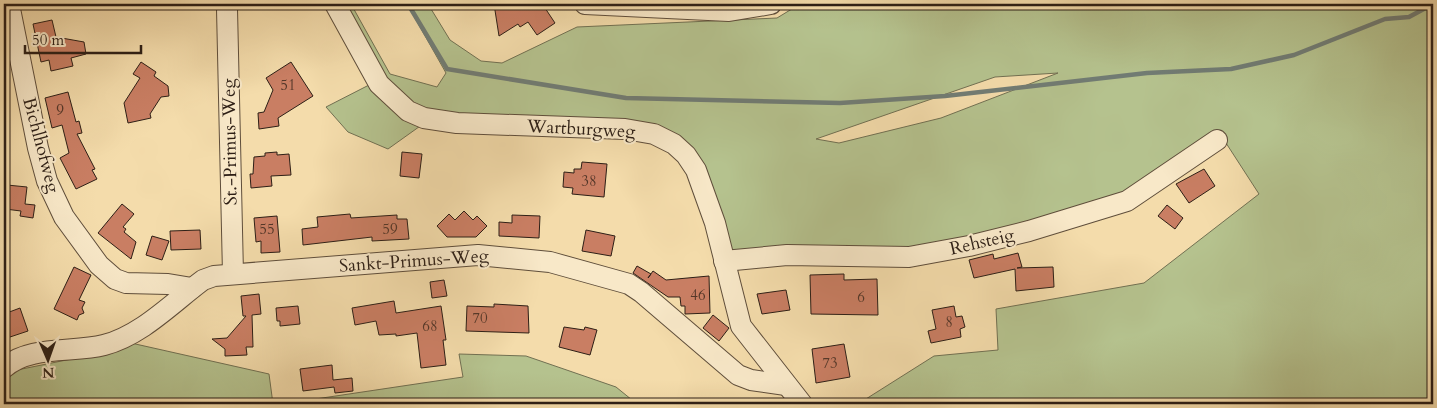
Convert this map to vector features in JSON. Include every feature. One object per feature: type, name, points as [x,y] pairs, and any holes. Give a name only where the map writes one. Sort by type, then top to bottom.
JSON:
[{"type":"street","name":"Bichlhofweg","points":[[9,4],[38,148],[47,181],[64,217],[99,265],[115,279],[126,283],[168,284],[192,288]]},
{"type":"street","name":"Wartburgweg","points":[[335,4],[378,84],[408,111],[424,118],[457,123],[624,129],[654,134],[674,144],[686,155],[696,170],[715,223],[741,326],[786,385]]},
{"type":"street","points":[[585,4],[730,11],[771,4]]},
{"type":"street","name":"St.-Primus-Weg","points":[[228,9],[233,274]]},
{"type":"street","name":"Rehsteig","points":[[724,260],[787,255],[909,257],[986,242],[1127,201],[1217,140]]},
{"type":"street","name":"Sankt-Primus-Weg","points":[[4,368],[10,363],[41,353],[104,345],[135,332],[203,280],[233,274],[478,255],[550,262],[629,284],[642,292],[738,375],[751,380],[786,385]]},
{"type":"street","points":[[786,385],[802,404]]},
{"type":"green space","points":[[325,4],[351,4],[390,74],[437,87],[446,73],[407,4],[428,4],[450,40],[481,61],[502,63],[577,27],[777,18],[800,4],[1433,4],[1433,404],[858,404],[934,356],[998,350],[996,309],[1144,283],[1259,194],[1226,143],[1119,199],[909,251],[732,252],[675,136],[437,114],[388,149],[348,132],[326,107],[369,85]],"holes":[[[1058,73],[941,118],[839,143],[816,139],[995,77]]]},
{"type":"green space","points":[[131,343],[269,374],[273,404],[4,404],[4,378],[12,371],[106,352]]},
{"type":"green space","points":[[459,354],[526,356],[616,387],[637,404],[282,404],[463,377]]},
{"type":"building","points":[[494,4],[534,4],[538,9],[543,5],[555,23],[537,35],[528,22],[520,27],[518,24],[499,36]]},
{"type":"building","points":[[52,20],[56,37],[84,42],[86,54],[71,58],[73,66],[51,71],[49,60],[41,62],[33,24]]},
{"type":"building","points":[[141,62],[156,72],[154,76],[168,86],[169,96],[161,97],[150,114],[151,118],[128,123],[124,103],[140,78],[133,74]]},
{"type":"building","points":[[291,62],[313,96],[278,118],[279,126],[259,129],[258,113],[264,112],[273,90],[266,78]]},
{"type":"building","points":[[68,92],[76,122],[79,121],[82,133],[77,134],[95,169],[92,170],[97,179],[76,189],[60,158],[69,153],[62,125],[52,128],[45,98]]},
{"type":"building","points":[[277,152],[277,155],[289,154],[291,175],[271,176],[272,186],[251,188],[250,174],[253,174],[254,157],[265,156],[265,153]]},
{"type":"building","points":[[402,152],[422,154],[419,178],[400,176]]},
{"type":"building","points":[[582,162],[607,164],[604,197],[572,194],[573,188],[563,187],[564,172],[574,173],[574,169],[581,169]]},
{"type":"building","points":[[1204,169],[1215,186],[1189,203],[1176,184]]},
{"type":"building","points":[[7,185],[27,187],[25,204],[35,205],[33,218],[20,216],[21,211],[5,209]]},
{"type":"building","points":[[122,204],[134,214],[123,227],[126,229],[124,232],[136,242],[131,259],[98,233]]},
{"type":"building","points":[[1167,205],[1183,218],[1175,229],[1158,216]]},
{"type":"building","points":[[464,211],[473,220],[477,216],[487,226],[476,237],[447,237],[437,226],[449,214],[455,220]]},
{"type":"building","points":[[350,214],[351,218],[397,215],[397,219],[407,219],[409,239],[372,241],[372,237],[303,245],[302,229],[318,227],[317,217]]},
{"type":"building","points":[[512,215],[540,216],[539,238],[499,236],[499,222],[512,223]]},
{"type":"building","points":[[277,216],[280,252],[261,253],[261,241],[256,242],[254,218]]},
{"type":"building","points":[[200,230],[201,249],[171,250],[170,231]]},
{"type":"building","points":[[586,230],[615,236],[611,256],[582,251]]},
{"type":"building","points":[[152,236],[169,241],[162,260],[146,255]]},
{"type":"building","points":[[1018,253],[1022,267],[1017,268],[1053,267],[1054,287],[1016,291],[1015,269],[974,278],[969,260],[993,254],[994,259]]},
{"type":"building","points":[[637,266],[651,274],[653,271],[666,280],[709,276],[710,313],[685,314],[685,306],[681,306],[680,297],[668,297],[633,273]]},
{"type":"building","points":[[74,267],[91,275],[79,300],[85,302],[82,308],[84,313],[79,315],[77,320],[54,309]]},
{"type":"building","points":[[844,274],[844,280],[877,279],[878,315],[811,314],[810,275]]},
{"type":"building","points":[[444,280],[447,296],[432,298],[430,282]]},
{"type":"building","points":[[786,290],[790,310],[762,314],[757,294]]},
{"type":"building","points":[[259,294],[261,314],[252,315],[253,347],[246,347],[247,355],[225,356],[225,349],[212,339],[227,338],[246,316],[243,316],[241,296]]},
{"type":"building","points":[[394,301],[396,313],[441,306],[446,340],[443,340],[446,365],[421,368],[417,333],[396,336],[396,334],[379,335],[376,321],[355,325],[352,308]]},
{"type":"building","points":[[494,304],[528,306],[529,333],[466,331],[467,306],[494,307]]},
{"type":"building","points":[[298,306],[300,324],[280,326],[280,321],[277,321],[276,308]]},
{"type":"building","points":[[954,306],[956,317],[962,316],[965,327],[960,329],[961,337],[931,343],[928,331],[936,329],[932,310]]},
{"type":"building","points":[[20,308],[28,331],[4,339],[4,314]]},
{"type":"building","points":[[713,315],[729,328],[719,341],[703,328]]},
{"type":"building","points":[[564,327],[584,330],[585,327],[597,330],[590,355],[559,347]]},
{"type":"building","points":[[844,344],[850,377],[816,383],[812,349]]},
{"type":"building","points":[[332,365],[333,380],[352,378],[353,391],[335,393],[334,387],[303,391],[300,369]]},
{"type":"waterway","points":[[408,4],[447,69],[626,98],[840,103],[945,96],[1147,73],[1231,69],[1294,55],[1385,19],[1409,17],[1433,4]]}]
